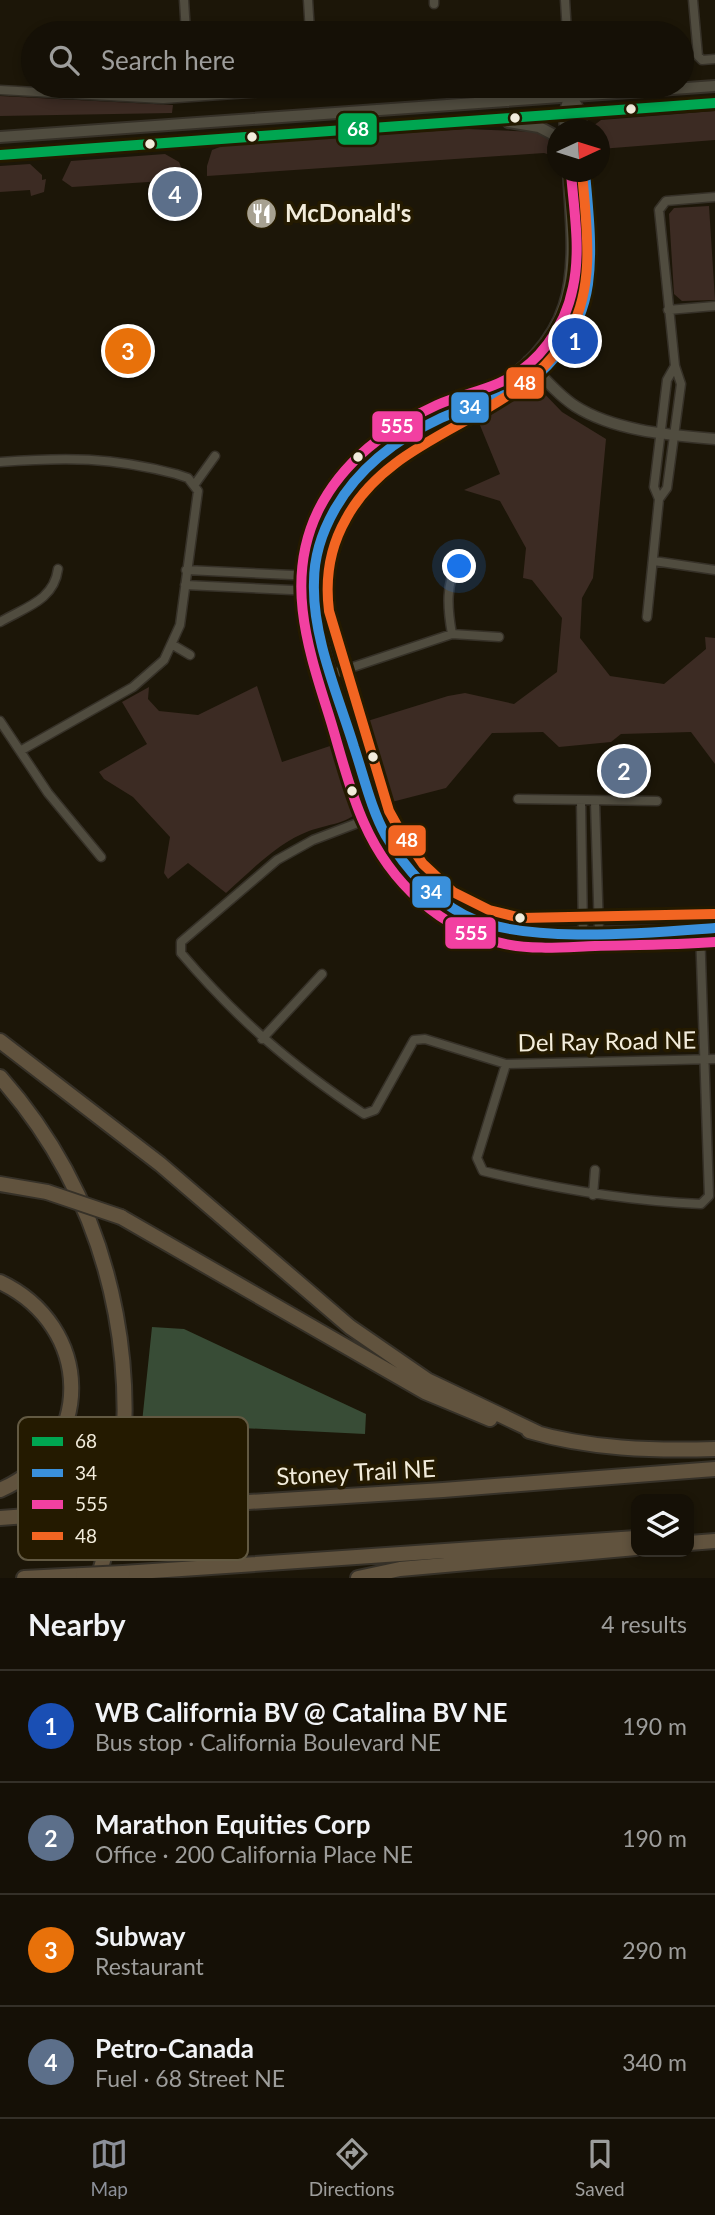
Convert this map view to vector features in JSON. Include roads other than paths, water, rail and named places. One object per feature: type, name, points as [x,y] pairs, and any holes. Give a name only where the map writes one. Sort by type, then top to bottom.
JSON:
[{"type":"highway","points":[[0,1041],[160,1164],[350,1327],[427,1380],[538,1433]]},
{"type":"highway","points":[[0,1077],[40,1126],[60,1160],[98,1240],[112,1296],[124,1368],[126,1417]]},
{"type":"highway","points":[[0,1184],[47,1192],[121,1217],[425,1392],[477,1415],[538,1433],[616,1447],[715,1449]]},
{"type":"highway","points":[[0,1282],[28,1297],[49,1319],[67,1354],[72,1389],[67,1417]]},
{"type":"highway","name":"Stoney Trail NE","points":[[248,1502],[715,1469]]},
{"type":"highway","points":[[0,1490],[18,1480]]},
{"type":"highway","name":"Stoney Trail NE","points":[[0,1518],[18,1517]]},
{"type":"highway","points":[[694,1534],[715,1532]]},
{"type":"highway","points":[[24,1578],[126,1575],[631,1538]]},
{"type":"highway","points":[[694,1543],[715,1541]]},
{"type":"highway","points":[[358,1578],[400,1569],[631,1548]]},
{"type":"highway","points":[[98,1578],[103,1560]]},
{"type":"main road","points":[[694,87],[715,86]]},
{"type":"main road","points":[[0,137],[473,98]]},
{"type":"main road","points":[[0,155],[715,103]]},
{"type":"main road","points":[[488,119],[539,127],[547,131]]},
{"type":"street","points":[[184,0],[185,21]]},
{"type":"street","points":[[308,0],[309,21]]},
{"type":"street","points":[[565,0],[566,21]]},
{"type":"street","points":[[694,0],[698,56],[702,60],[715,59]]},
{"type":"street","points":[[0,90],[21,91]]},
{"type":"street","points":[[145,98],[176,98]]},
{"type":"street","points":[[565,119],[568,98]]},
{"type":"street","points":[[574,98],[581,119]]},
{"type":"street","points":[[569,182],[574,264],[568,299],[560,322],[528,361],[498,387],[464,408],[391,445],[362,468],[331,516],[319,546],[313,591],[319,634],[376,816],[389,844],[411,874],[437,898],[461,913],[507,930],[542,934],[715,928]]},
{"type":"street","points":[[464,408],[508,394],[540,374],[553,361],[584,303],[590,264],[586,182]]},
{"type":"street","points":[[659,499],[667,488],[681,384],[675,366],[659,210],[666,201],[715,197]]},
{"type":"street","points":[[668,310],[715,306]]},
{"type":"street","points":[[528,361],[572,404],[593,416],[660,433],[715,439]]},
{"type":"street","points":[[647,617],[659,499],[654,486],[667,380],[675,366]]},
{"type":"street","points":[[20,751],[133,687],[164,660],[180,625],[198,497],[195,484],[215,456]]},
{"type":"street","points":[[0,462],[73,457],[102,458],[176,474],[195,484]]},
{"type":"street","points":[[452,634],[447,603],[449,581],[458,559]]},
{"type":"street","points":[[654,561],[715,570]]},
{"type":"street","points":[[0,622],[44,597],[56,586],[58,569]]},
{"type":"street","points":[[186,570],[314,576]]},
{"type":"street","points":[[185,585],[313,591]]},
{"type":"street","points":[[332,674],[452,634],[499,637]]},
{"type":"street","points":[[173,645],[190,655]]},
{"type":"street","points":[[0,721],[48,793],[100,857]]},
{"type":"street","points":[[518,799],[657,801]]},
{"type":"street","points":[[581,802],[583,932]]},
{"type":"street","points":[[595,802],[599,932]]},
{"type":"street","name":"Del Ray Road NE","points":[[376,816],[313,840],[276,860],[181,942],[181,953],[223,1003],[262,1039],[364,1114],[375,1110],[414,1040],[425,1039],[506,1063],[710,1059]]},
{"type":"street","points":[[506,1063],[477,1158],[483,1171],[629,1201],[701,1204],[709,1196],[710,1059],[700,929]]},
{"type":"street","points":[[262,1039],[322,974]]},
{"type":"street","points":[[593,1195],[595,1170]]},
{"type":"place","name":"Petro-Canada","points":[[175,194]]},
{"type":"place","name":"McDonald's","points":[[262,214]]},
{"type":"place","name":"WB California BV @ Catalina BV NE","points":[[575,341]]},
{"type":"place","name":"Subway","points":[[128,351]]},
{"type":"place","name":"Marathon Equities Corp","points":[[624,771]]}]
